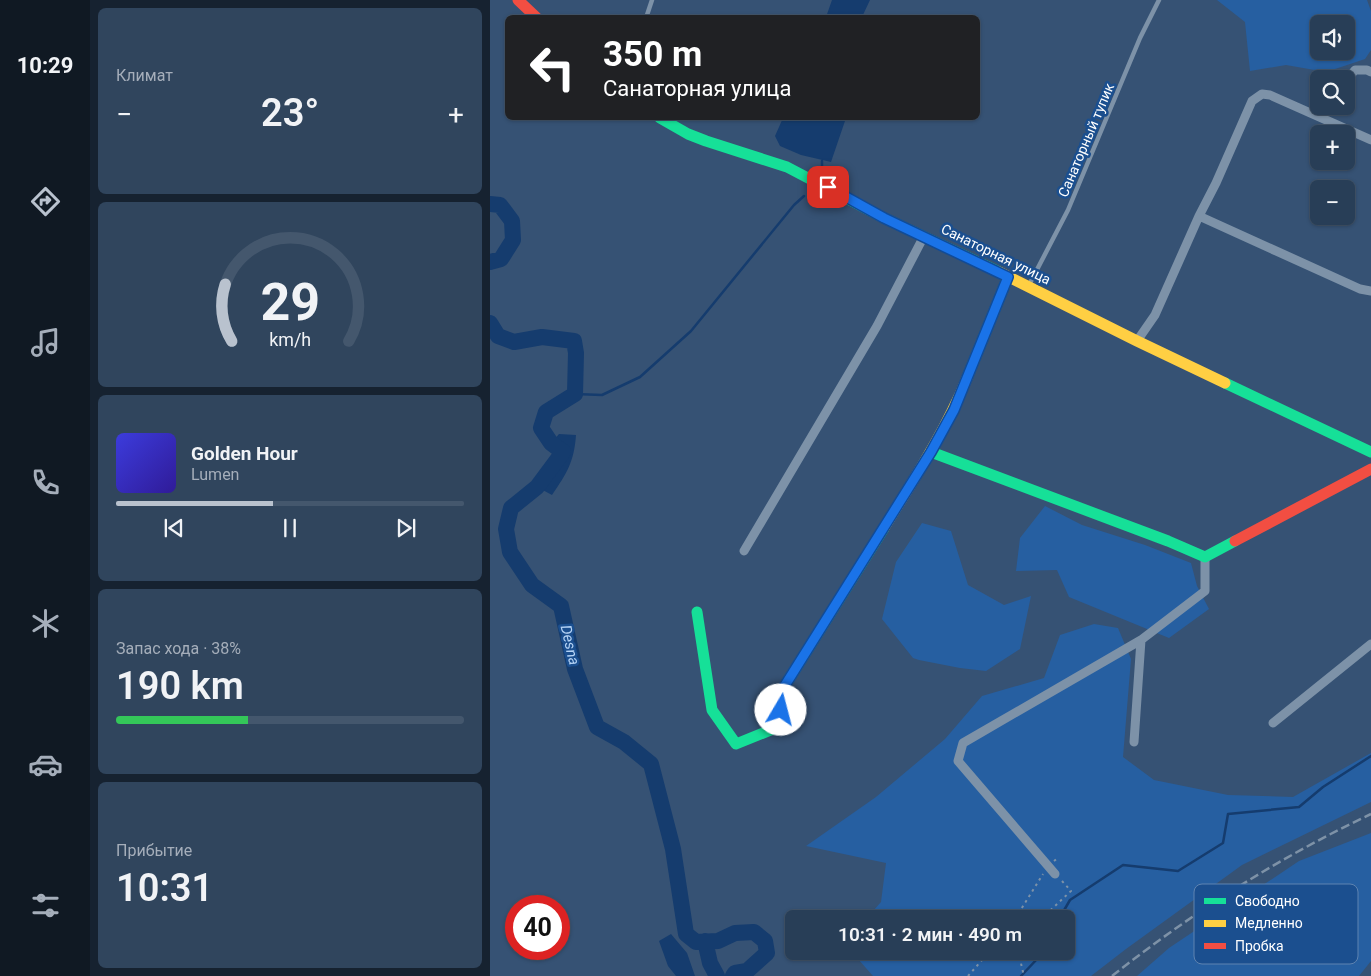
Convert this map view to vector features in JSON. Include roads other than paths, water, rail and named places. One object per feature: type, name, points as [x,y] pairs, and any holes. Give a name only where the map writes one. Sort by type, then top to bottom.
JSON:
[{"type":"street","points":[[518,0],[534,15]]},
{"type":"street","points":[[1355,70],[1371,72]]},
{"type":"street","points":[[1137,341],[1156,315],[1252,101],[1262,94],[1270,95],[1371,140]]},
{"type":"street","name":"Санаторная улица","points":[[664,120],[697,138],[787,167],[884,218],[1029,286],[1137,341],[1371,452]]},
{"type":"street","points":[[1199,216],[1360,289],[1371,291]]},
{"type":"street","points":[[744,551],[876,326],[924,236]]},
{"type":"street","points":[[697,612],[712,710],[736,744],[782,725],[779,695],[931,452],[954,410],[1008,277]]},
{"type":"street","points":[[931,452],[1168,541],[1205,557]]},
{"type":"street","points":[[1205,557],[1371,469]]},
{"type":"street","points":[[1055,874],[958,762],[963,743],[1141,640],[1205,591],[1205,557]]},
{"type":"street","points":[[1134,742],[1141,640]]},
{"type":"street","points":[[1273,723],[1371,644]]},
{"type":"lane","points":[[647,15],[652,0]]},
{"type":"lane","name":"Санаторный тупик","points":[[1029,286],[1068,210],[1140,38],[1159,0]]},
{"type":"waterway","points":[[822,161],[822,170]]},
{"type":"waterway","points":[[575,394],[602,395],[640,377],[691,331],[794,205],[804,196]]},
{"type":"waterway","name":"Desna","points":[[490,204],[500,205],[512,221],[513,240],[501,259],[490,262]]},
{"type":"waterway","name":"Desna","points":[[490,323],[498,336],[514,342],[542,337],[574,341],[576,353],[575,394],[546,412],[541,428],[551,443],[563,452],[537,487],[511,508],[506,529],[510,552],[532,585],[561,606],[575,669],[597,727],[624,742],[651,764],[673,849],[686,934],[696,942],[718,941],[735,933],[754,932],[765,941],[767,953],[747,971],[735,973],[733,976]]},
{"type":"waterway","points":[[1064,910],[1070,900],[1123,865],[1178,871],[1223,843],[1228,814],[1299,807],[1323,787],[1371,756]]},
{"type":"waterway","points":[[705,941],[710,963],[717,976]]},
{"type":"waterway","points":[[1021,976],[1036,960]]},
{"type":"railway","points":[[1243,884],[1303,849],[1371,814]]},
{"type":"railway","points":[[1112,976],[1194,916]]}]
